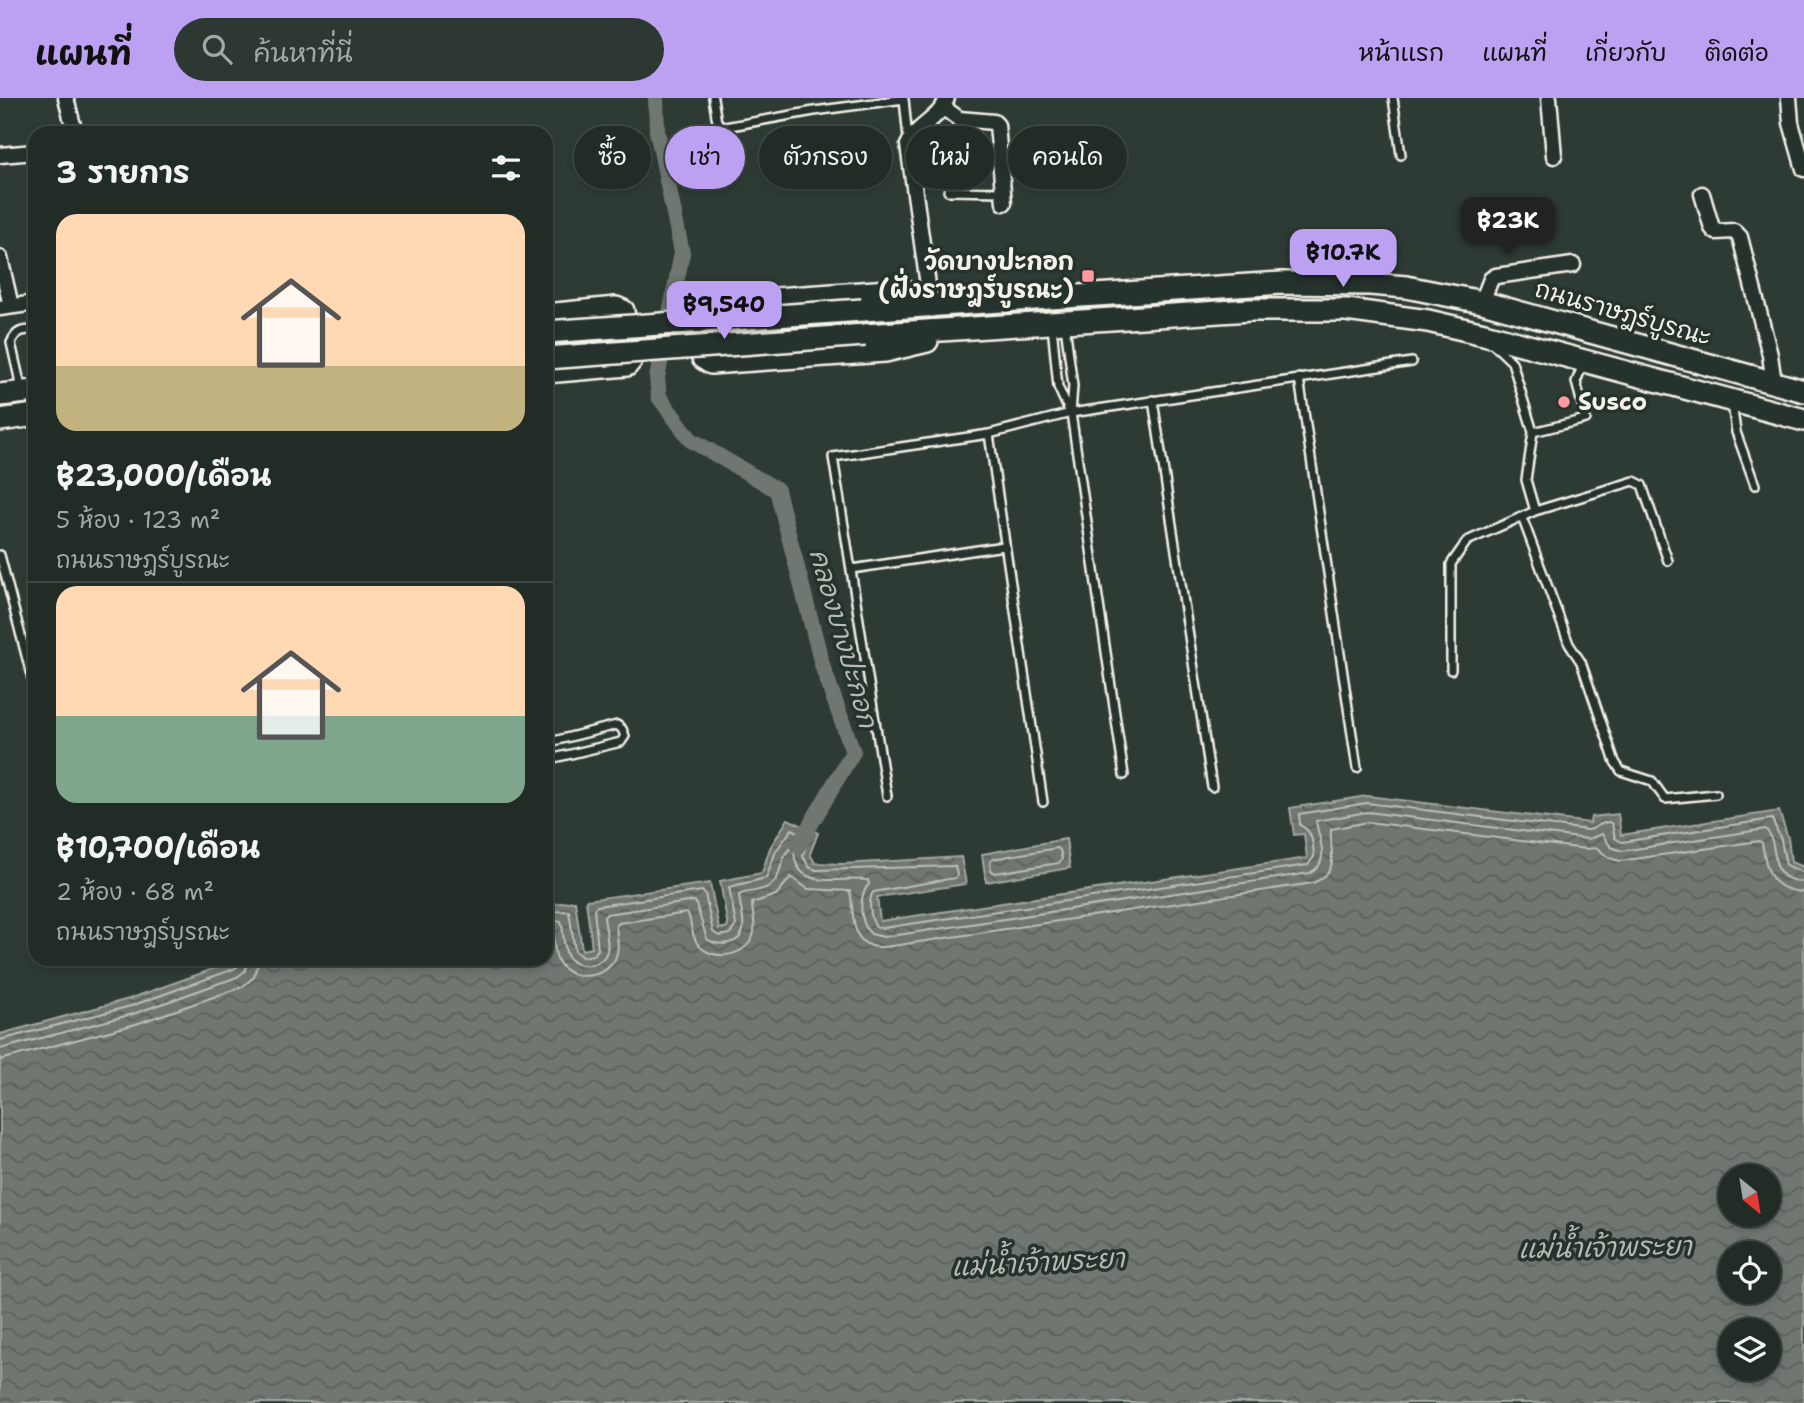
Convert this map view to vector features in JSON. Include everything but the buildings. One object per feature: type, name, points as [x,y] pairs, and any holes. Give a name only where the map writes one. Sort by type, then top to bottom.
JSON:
[{"type":"main road","name":"ถนนราษฎร์บูรณะ","points":[[553,332],[1316,283],[1406,287],[1482,302],[1804,391]]},
{"type":"main road","points":[[931,306],[903,290],[707,304],[699,307],[697,314],[703,358],[711,363],[885,351],[980,327]]},
{"type":"main road","points":[[553,314],[616,308],[623,311],[631,360],[627,365],[553,371]]},
{"type":"main road","points":[[553,357],[1250,310],[1346,310],[1429,321],[1484,334],[1804,420]]},
{"type":"main road","points":[[0,395],[28,391]]},
{"type":"main road","points":[[0,419],[28,416]]},
{"type":"street","points":[[66,98],[73,126]]},
{"type":"street","points":[[1549,98],[1554,156]]},
{"type":"street","points":[[1789,98],[1791,123],[1804,169]]},
{"type":"street","points":[[921,126],[945,103],[959,120],[994,122],[999,129],[1003,197]]},
{"type":"street","points":[[0,155],[28,153]]},
{"type":"street","points":[[914,189],[931,306]]},
{"type":"street","points":[[1702,194],[1712,228],[1716,232],[1734,231],[1740,237],[1770,355],[1774,383]]},
{"type":"street","points":[[0,258],[6,307],[28,304]]},
{"type":"street","points":[[1482,302],[1491,279],[1496,276],[1573,265]]},
{"type":"lane","points":[[713,98],[718,122],[724,127],[904,98],[906,126]]},
{"type":"lane","points":[[1394,98],[1401,155]]},
{"type":"lane","points":[[994,154],[1001,154]]},
{"type":"lane","points":[[948,191],[1003,197]]},
{"type":"lane","points":[[1058,323],[1073,386],[1070,414],[1124,775]]},
{"type":"lane","points":[[1058,323],[1058,387],[1070,414]]},
{"type":"lane","points":[[28,330],[20,330],[13,335],[11,342],[28,388]]},
{"type":"lane","points":[[1484,334],[1512,362],[1533,432],[1526,481],[1535,511]]},
{"type":"lane","points":[[1533,432],[1586,419],[1576,382],[1584,360]]},
{"type":"lane","points":[[887,796],[833,457],[989,434],[1070,414],[1153,400],[1412,362]]},
{"type":"lane","points":[[1299,378],[1357,768]]},
{"type":"lane","points":[[1731,399],[1736,432],[1755,485]]},
{"type":"lane","points":[[1153,400],[1212,787]]},
{"type":"lane","points":[[989,434],[1043,802]]},
{"type":"lane","points":[[1451,670],[1451,564],[1468,541],[1535,511],[1634,481],[1642,485],[1668,561]]},
{"type":"lane","points":[[1521,517],[1569,644],[1581,662],[1615,762],[1621,771],[1652,781],[1665,799],[1716,794]]},
{"type":"lane","points":[[852,569],[1004,546]]},
{"type":"lane","points":[[0,555],[28,663]]},
{"type":"lane","points":[[553,741],[617,725],[625,736],[621,742],[553,758]]},
{"type":"water","name":"แม่น้ำเจ้าพระยา","points":[[1367,796],[1590,823],[1591,817],[1618,814],[1621,835],[1779,811],[1788,838],[1791,862],[1804,867],[1804,1403],[0,1403],[0,1034],[129,999],[221,966],[553,966],[553,904],[575,901],[582,950],[592,948],[586,900],[710,883],[719,929],[728,927],[720,881],[762,873],[770,848],[788,819],[818,833],[810,854],[815,863],[843,864],[961,857],[966,884],[877,897],[880,921],[1307,858],[1304,834],[1294,835],[1290,808]]},
{"type":"water","points":[[1066,839],[1070,868],[986,882],[982,854]]},
{"type":"waterway","name":"คลองบางปะกอก","points":[[656,98],[657,131],[682,253],[657,378],[659,397],[691,440],[777,490],[823,668],[853,752],[798,846]]},
{"type":"place","name":"วัดบางปะกอก (ฝั่งราษฎร์บูรณะ)","points":[[1088,276]]},
{"type":"place","name":"Susco","points":[[1564,402]]}]
